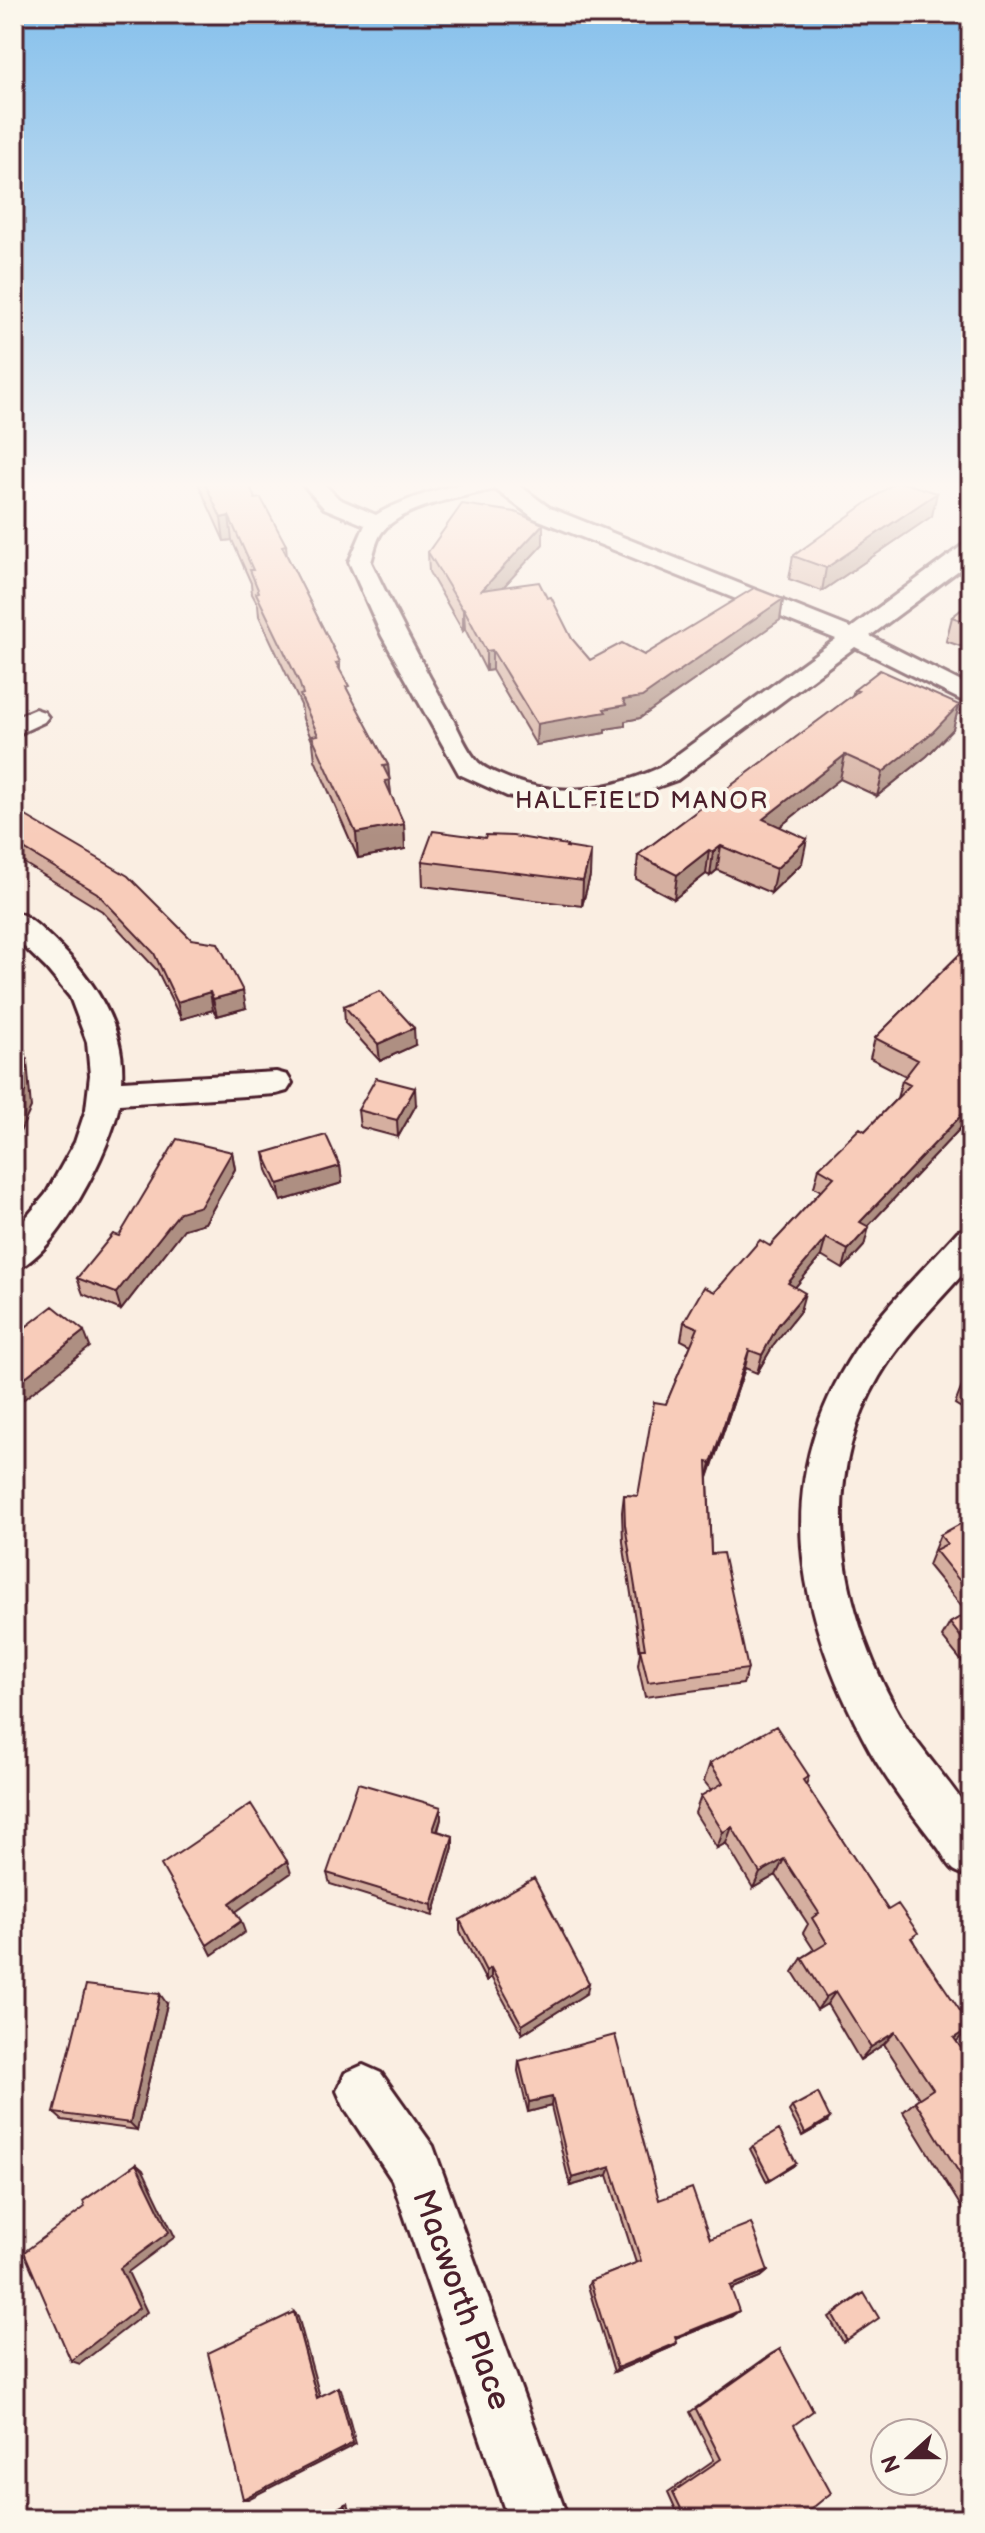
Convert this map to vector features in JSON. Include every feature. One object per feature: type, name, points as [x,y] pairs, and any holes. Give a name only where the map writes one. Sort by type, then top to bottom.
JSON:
[{"type":"street","points":[[376,599],[468,768],[488,780],[534,797],[580,799],[603,797],[647,784],[668,774],[904,599]]},
{"type":"street","points":[[757,599],[853,637],[971,697]]},
{"type":"street","points":[[14,921],[54,956],[77,983],[92,1008],[103,1046],[106,1093],[93,1140],[76,1176],[51,1216],[14,1256]]},
{"type":"street","points":[[106,1093],[276,1083]]},
{"type":"street","points":[[965,1258],[866,1365],[841,1410],[825,1454],[819,1546],[827,1595],[841,1644],[864,1694],[892,1746],[971,1853]]},
{"type":"street","name":"Macworth Place","points":[[363,2091],[414,2165],[538,2519]]},
{"type":"building","points":[[259,599],[309,599],[340,662],[336,663],[349,686],[346,687],[388,765],[383,766],[390,780],[385,781],[404,824],[356,833],[312,736],[318,735],[300,695],[303,694]]},
{"type":"building","points":[[456,599],[552,599],[572,639],[590,660],[622,643],[644,655],[736,599],[783,599],[642,697],[623,700],[626,705],[604,709],[606,712],[537,724],[492,650],[486,651]]},
{"type":"building","points":[[971,602],[971,624],[952,617]]},
{"type":"building","points":[[880,670],[959,705],[933,732],[883,772],[845,755],[763,819],[807,839],[776,869],[721,846],[713,852],[709,850],[677,875],[638,855],[858,691],[854,690]]},
{"type":"building","points":[[14,809],[128,876],[191,939],[218,943],[243,991],[213,999],[210,992],[177,1002],[154,953],[97,893],[14,843]]},
{"type":"building","points":[[433,831],[485,838],[486,835],[513,836],[591,851],[583,881],[422,861]]},
{"type":"building","points":[[971,943],[971,1105],[860,1222],[869,1227],[848,1250],[826,1238],[788,1283],[805,1293],[778,1325],[762,1355],[749,1350],[711,1463],[707,1462],[711,1554],[723,1553],[748,1669],[648,1682],[640,1649],[645,1649],[625,1525],[624,1495],[638,1496],[654,1402],[666,1404],[698,1328],[684,1322],[704,1287],[715,1292],[760,1240],[770,1246],[834,1177],[819,1168],[860,1128],[865,1131],[910,1085],[902,1081],[918,1060],[875,1038]]},
{"type":"building","points":[[380,991],[414,1028],[378,1044],[344,1006]]},
{"type":"building","points":[[14,1014],[22,1042],[25,1091],[14,1115]]},
{"type":"building","points":[[376,1078],[415,1088],[397,1120],[358,1110]]},
{"type":"building","points":[[326,1135],[340,1166],[278,1184],[264,1153]]},
{"type":"building","points":[[177,1139],[232,1152],[201,1206],[180,1212],[116,1293],[77,1278],[113,1234],[119,1236]]},
{"type":"building","points":[[53,1306],[84,1331],[14,1386],[14,1336]]},
{"type":"building","points":[[971,1372],[971,1385],[964,1381]]},
{"type":"building","points":[[969,1519],[971,1595],[935,1550],[947,1544],[940,1535]]},
{"type":"building","points":[[971,1611],[971,1650],[950,1623]]},
{"type":"building","points":[[776,1726],[809,1776],[803,1780],[888,1910],[898,1904],[918,1933],[911,1938],[971,2027],[954,2038],[971,2062],[971,2192],[915,2101],[933,2089],[895,2032],[871,2047],[836,1991],[826,1997],[802,1958],[827,1943],[812,1918],[819,1913],[784,1859],[760,1873],[732,1827],[723,1832],[701,1796],[723,1783],[710,1763]]},
{"type":"building","points":[[358,1783],[441,1807],[433,1830],[453,1836],[432,1905],[327,1873]]},
{"type":"building","points":[[251,1804],[287,1861],[230,1903],[241,1921],[207,1945],[161,1865]]},
{"type":"building","points":[[534,1878],[589,1983],[522,2025],[491,1968],[486,1971],[460,1920]]},
{"type":"building","points":[[86,1985],[160,1994],[130,2123],[54,2113]]},
{"type":"building","points":[[615,2035],[659,2200],[692,2188],[710,2239],[751,2223],[768,2271],[730,2286],[739,2311],[675,2337],[677,2343],[617,2368],[590,2281],[641,2261],[611,2167],[572,2178],[552,2097],[529,2102],[519,2061]]},
{"type":"building","points":[[818,2093],[830,2118],[805,2133],[792,2107]]},
{"type":"building","points":[[779,2130],[796,2163],[770,2179],[753,2146]]},
{"type":"building","points":[[136,2164],[169,2232],[120,2268],[139,2308],[71,2361],[24,2252],[85,2207],[83,2201]]},
{"type":"building","points":[[864,2293],[879,2318],[847,2340],[833,2315]]},
{"type":"building","points":[[294,2312],[317,2398],[338,2387],[353,2443],[243,2499],[208,2353]]},
{"type":"building","points":[[780,2349],[813,2411],[794,2425],[831,2493],[799,2519],[686,2519],[673,2492],[721,2459],[696,2409]]},
{"type":"building","points":[[345,2504],[349,2519],[319,2519]]},
{"type":"district","name":"HALLFIELD MANOR","points":[[642,800]]}]
